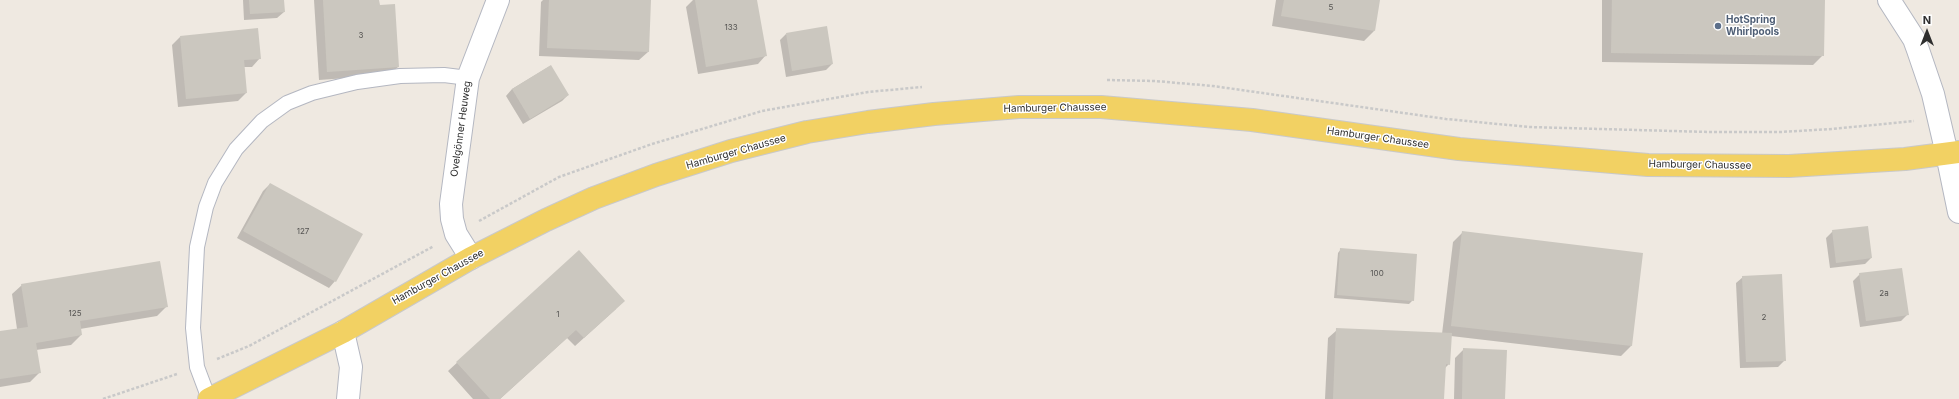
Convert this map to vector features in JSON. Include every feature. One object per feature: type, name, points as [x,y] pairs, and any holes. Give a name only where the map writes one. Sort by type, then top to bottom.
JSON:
[{"type":"main road","name":"Hamburger Chaussee","points":[[209,399],[342,332],[471,258],[546,220],[594,198],[656,175],[731,151],[807,132],[868,122],[934,114],[1019,107],[1100,107],[1178,112],[1252,120],[1459,149],[1648,164],[1789,166],[1905,159],[1953,153]]},
{"type":"street","name":"Ovelgönner Heuweg","points":[[471,258],[456,234],[452,219],[451,204],[468,78],[498,0]]},
{"type":"street","points":[[1890,0],[1914,39],[1933,94],[1939,119],[1953,153],[1959,212]]},
{"type":"street","points":[[342,332],[351,367],[348,399]]},
{"type":"lane","points":[[209,399],[197,367],[194,328],[197,248],[206,207],[215,183],[236,148],[262,121],[287,103],[312,93],[357,82],[400,76],[444,76],[468,78]]},
{"type":"path","points":[[1104,80],[1155,81],[1213,86],[1446,119],[1529,127],[1585,130],[1780,132],[1832,129],[1939,119]]},
{"type":"path","points":[[103,399],[197,367],[249,346],[559,177],[652,144],[762,111],[868,92],[927,87]]},
{"type":"building","points":[[249,0],[284,0],[285,12],[250,14]]},
{"type":"building","points":[[323,0],[379,0],[380,5],[395,4],[399,67],[327,72]]},
{"type":"building","points":[[549,0],[651,0],[649,52],[547,48]]},
{"type":"building","points":[[695,0],[757,0],[767,56],[706,67]]},
{"type":"building","points":[[1284,0],[1380,0],[1375,31],[1281,16]]},
{"type":"building","name":"HotSpring Whirlpools","points":[[1612,0],[1825,0],[1824,56],[1611,53]]},
{"type":"building","points":[[827,26],[833,64],[792,71],[786,33]]},
{"type":"building","points":[[258,28],[261,59],[244,60],[247,93],[186,99],[180,36]]},
{"type":"building","points":[[551,65],[569,95],[530,119],[512,89]]},
{"type":"building","points":[[270,183],[363,234],[336,282],[243,231]]},
{"type":"building","points":[[1868,226],[1872,258],[1836,263],[1832,230]]},
{"type":"building","points":[[1462,231],[1643,253],[1632,346],[1451,326]]},
{"type":"building","points":[[1340,248],[1417,254],[1414,301],[1337,295]]},
{"type":"building","points":[[579,250],[625,301],[584,338],[576,330],[500,399],[490,399],[456,362]]},
{"type":"building","points":[[160,261],[168,307],[80,321],[82,335],[36,343],[41,373],[0,379],[0,331],[28,327],[21,284]]},
{"type":"building","points":[[1902,268],[1909,315],[1866,321],[1859,273]]},
{"type":"building","points":[[1782,274],[1786,361],[1746,362],[1742,276]]},
{"type":"building","points":[[1336,328],[1452,333],[1450,365],[1446,364],[1444,399],[1333,399]]},
{"type":"building","points":[[1463,348],[1507,350],[1505,399],[1462,399]]},
{"type":"place","name":"HotSpring Whirlpools","points":[[1718,26]]}]
